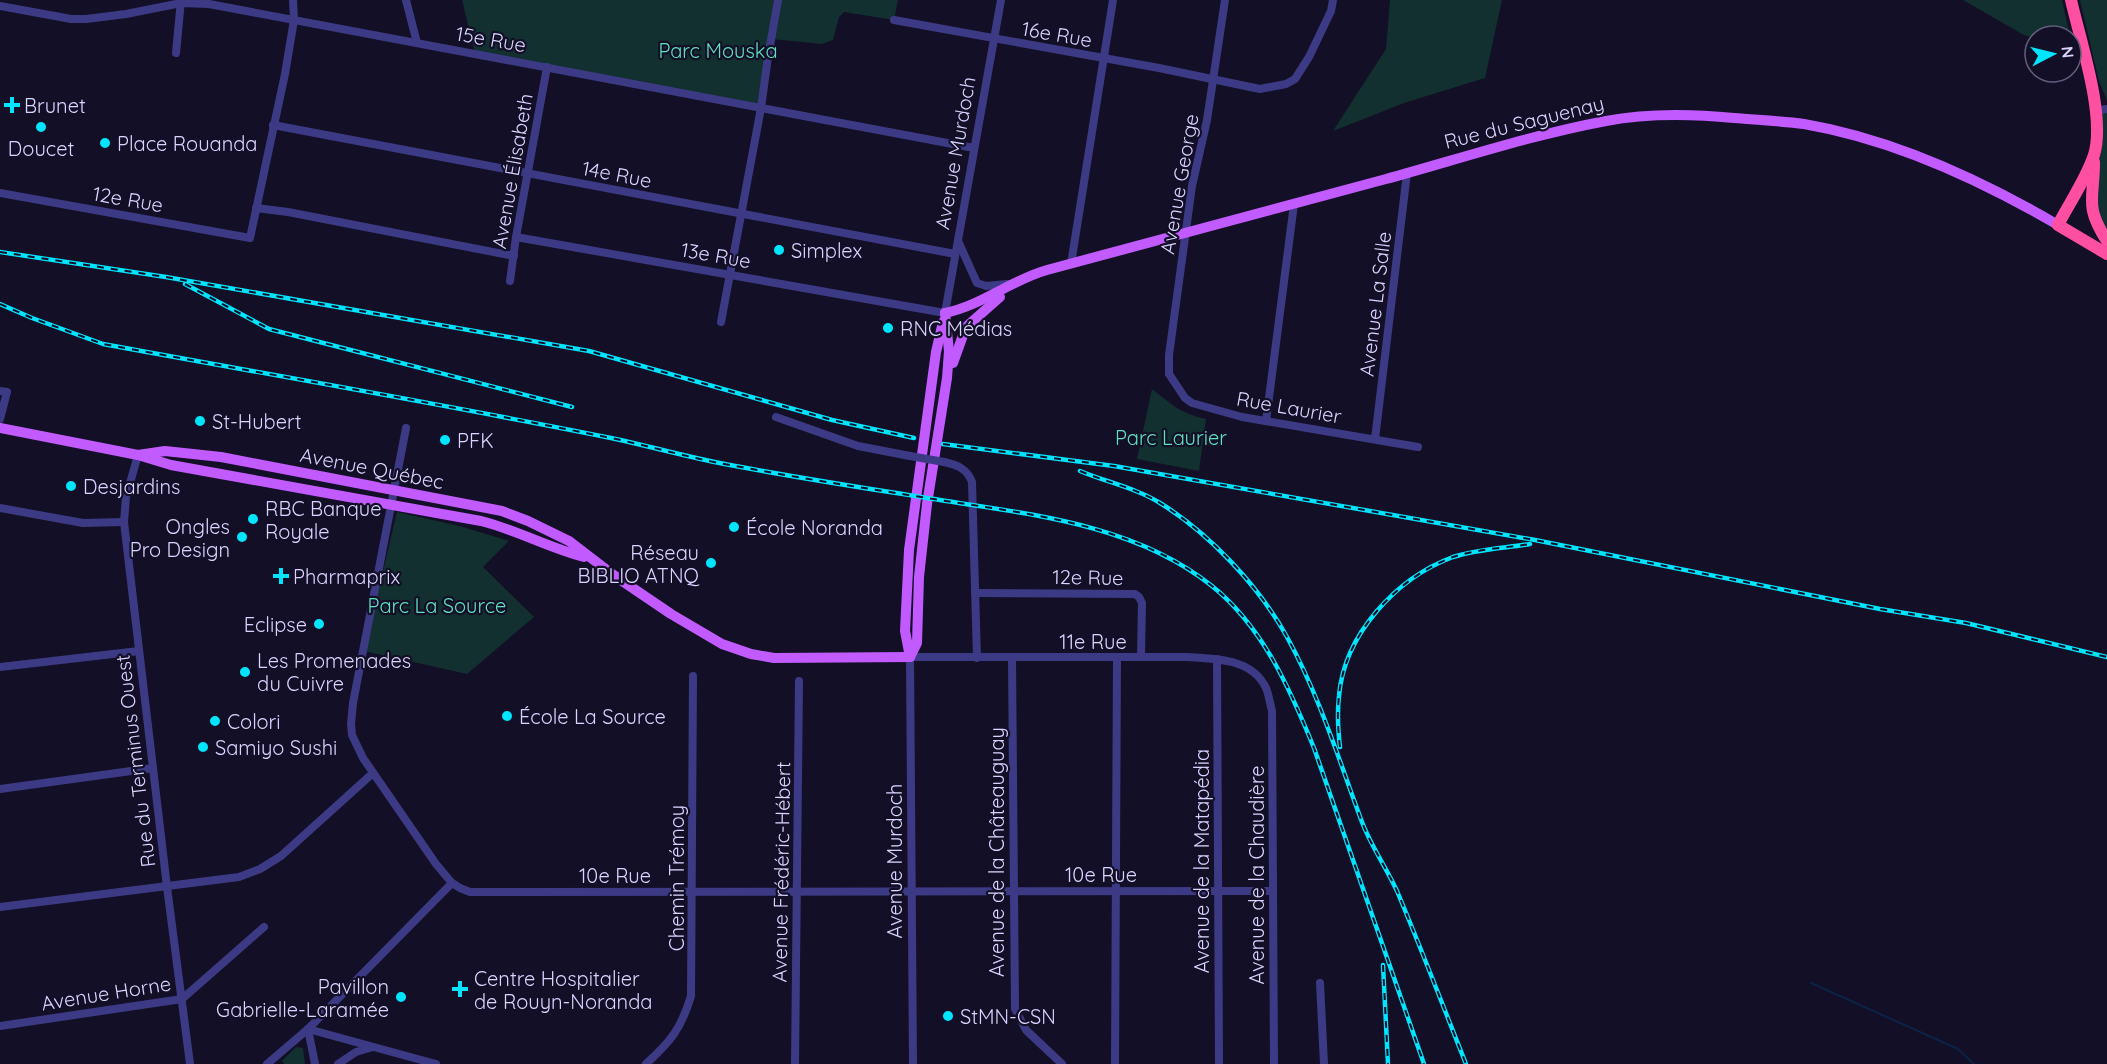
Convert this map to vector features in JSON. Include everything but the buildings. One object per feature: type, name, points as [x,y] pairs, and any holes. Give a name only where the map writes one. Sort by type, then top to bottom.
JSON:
[{"type":"highway","points":[[2071,0],[2101,110],[2090,198],[2097,226],[2107,241]]},
{"type":"highway","points":[[2058,225],[2094,155]]},
{"type":"highway","name":"Rue du Saguenay","points":[[2058,225],[2107,254]]},
{"type":"main road","name":"Rue du Saguenay","points":[[945,313],[974,305],[1043,271],[1520,141],[1607,121],[1668,115],[1707,115],[1771,120],[1815,127],[1891,147],[1959,173],[2024,204],[2058,225]]},
{"type":"main road","points":[[945,389],[954,356],[966,327],[994,301],[1024,280]]},
{"type":"main road","name":"Avenue Murdoch","points":[[910,657],[917,643],[919,577],[927,504],[949,351],[945,313]]},
{"type":"main road","name":"Avenue Murdoch","points":[[910,657],[905,631],[909,550],[936,352],[945,313]]},
{"type":"main road","name":"Avenue Québec","points":[[0,428],[138,455],[171,465],[494,524],[565,552],[589,558]]},
{"type":"main road","name":"Avenue Québec","points":[[138,455],[165,451],[221,457],[495,510],[519,517],[569,542],[589,558],[704,634],[722,644],[751,654],[774,658],[910,657]]},
{"type":"street","points":[[293,0],[294,20],[285,74],[256,208],[288,212],[514,256]]},
{"type":"street","points":[[406,0],[417,43]]},
{"type":"street","points":[[721,322],[761,108],[778,0]]},
{"type":"street","name":"Avenue Murdoch","points":[[945,313],[1001,0]]},
{"type":"street","points":[[1071,264],[1113,0]]},
{"type":"street","name":"Avenue George","points":[[1169,374],[1169,355],[1192,186],[1215,79],[1225,0]]},
{"type":"street","name":"16e Rue","points":[[894,20],[1260,89],[1286,84],[1295,79],[1309,57],[1331,11],[1333,0]]},
{"type":"street","points":[[176,53],[181,2]]},
{"type":"street","name":"15e Rue","points":[[0,6],[71,19],[86,19],[126,14],[181,2],[210,4],[974,148]]},
{"type":"street","name":"Avenue Élisabeth","points":[[510,281],[547,67]]},
{"type":"street","name":"14e Rue","points":[[273,125],[955,254]]},
{"type":"street","name":"Avenue La Salle","points":[[1375,439],[1407,173]]},
{"type":"street","name":"12e Rue","points":[[0,193],[250,238],[256,208]]},
{"type":"street","points":[[1266,421],[1294,204]]},
{"type":"street","name":"13e Rue","points":[[516,237],[945,313]]},
{"type":"street","points":[[958,241],[977,283],[986,286],[1001,286],[1024,280]]},
{"type":"street","name":"Rue Laurier","points":[[1169,374],[1185,398],[1192,403],[1242,417],[1418,447]]},
{"type":"street","points":[[0,391],[7,392],[0,419]]},
{"type":"street","points":[[776,417],[858,446],[961,467],[970,476],[977,658]]},
{"type":"street","points":[[267,1064],[308,1029],[452,883],[436,864],[373,773],[356,746],[351,724],[406,428]]},
{"type":"street","name":"Rue du Terminus Ouest","points":[[138,455],[126,497],[124,522],[190,1064]]},
{"type":"street","points":[[0,508],[83,523],[124,522]]},
{"type":"street","name":"12e Rue","points":[[975,593],[1135,594],[1142,603],[1141,657]]},
{"type":"street","points":[[0,667],[139,651]]},
{"type":"street","name":"Avenue Murdoch","points":[[910,657],[913,1064]]},
{"type":"street","name":"11e Rue","points":[[910,657],[1217,659],[1242,665],[1257,676],[1266,687]]},
{"type":"street","points":[[1115,1064],[1117,657]]},
{"type":"street","name":"Avenue de la Châteauguay","points":[[1012,658],[1015,1010],[1026,1030],[1062,1064]]},
{"type":"street","name":"Avenue de la Matapédia","points":[[1217,659],[1219,1064]]},
{"type":"street","name":"Chemin Trémoy","points":[[646,1064],[675,1035],[691,996],[693,676]]},
{"type":"street","name":"Avenue Frédéric-Hébert","points":[[795,1064],[799,681]]},
{"type":"street","name":"Avenue de la Chaudière","points":[[1266,687],[1272,711],[1274,1064]]},
{"type":"street","points":[[0,789],[153,768]]},
{"type":"street","points":[[0,907],[239,877],[260,869],[281,856],[373,773]]},
{"type":"street","name":"10e Rue","points":[[452,883],[470,892],[1272,891]]},
{"type":"street","name":"Avenue Horne","points":[[0,1026],[182,999],[264,927]]},
{"type":"street","points":[[1320,983],[1324,1064]]},
{"type":"street","points":[[308,1029],[436,1064]]},
{"type":"street","points":[[308,1029],[315,1064]]},
{"type":"street","points":[[338,1064],[356,1052],[374,1047]]},
{"type":"green space","name":"Parc Mouska","points":[[462,0],[898,0],[894,20],[844,12],[839,17],[833,40],[822,44],[772,39],[761,108],[475,53]]},
{"type":"green space","points":[[1390,0],[1502,0],[1485,78],[1404,103],[1333,131],[1386,49]]},
{"type":"green space","points":[[1963,0],[2062,0],[2067,24],[2023,24],[2022,34]]},
{"type":"green space","points":[[2080,0],[2107,0],[2107,101],[2099,81]]},
{"type":"green space","points":[[2107,109],[2107,241],[2097,226],[2096,111]]},
{"type":"green space","name":"Parc Laurier","points":[[1152,389],[1183,411],[1206,419],[1199,471],[1137,459]]},
{"type":"green space","name":"Parc La Source","points":[[397,512],[463,527],[509,541],[483,567],[534,617],[467,674],[364,651]]},
{"type":"green space","points":[[296,1047],[303,1048],[305,1064],[284,1064],[282,1061]]},
{"type":"waterway","points":[[1811,983],[1958,1049],[1974,1064]]},
{"type":"railway","points":[[0,252],[166,277],[589,351],[832,420],[914,438]]},
{"type":"railway","points":[[185,284],[269,329],[572,407]]},
{"type":"railway","points":[[0,304],[103,344],[548,425],[725,464],[1050,518],[1119,536],[1152,549],[1183,566],[1230,602],[1260,640],[1285,682],[1314,748],[1424,1064]]},
{"type":"railway","points":[[943,444],[1114,466],[1535,540],[1880,609],[1966,623],[2107,657]]},
{"type":"railway","points":[[1080,471],[1141,493],[1160,503],[1197,529],[1247,580],[1276,618],[1309,682],[1366,831],[1397,891],[1466,1064]]},
{"type":"railway","points":[[1340,747],[1338,709],[1343,673],[1362,631],[1376,612],[1393,594],[1432,566],[1462,554],[1530,544]]},
{"type":"railway","points":[[1383,965],[1388,1064]]},
{"type":"place","name":"Brunet","points":[[12,105]]},
{"type":"place","name":"Doucet","points":[[41,127]]},
{"type":"place","name":"Place Rouanda","points":[[105,143]]},
{"type":"place","name":"Simplex","points":[[779,250]]},
{"type":"place","name":"RNC Médias","points":[[888,328]]},
{"type":"place","name":"St-Hubert","points":[[200,421]]},
{"type":"place","name":"PFK","points":[[445,440]]},
{"type":"place","name":"Desjardins","points":[[71,486]]},
{"type":"place","name":"RBC Banque Royale","points":[[253,519]]},
{"type":"place","name":"École Noranda","points":[[734,527]]},
{"type":"place","name":"Ongles Pro Design","points":[[242,537]]},
{"type":"place","name":"Réseau BIBLIO ATNQ","points":[[711,563]]},
{"type":"place","name":"Pharmaprix","points":[[281,576]]},
{"type":"place","name":"Eclipse","points":[[319,624]]},
{"type":"place","name":"Les Promenades du Cuivre","points":[[245,672]]},
{"type":"place","name":"École La Source","points":[[507,716]]},
{"type":"place","name":"Colori","points":[[215,721]]},
{"type":"place","name":"Samiyo Sushi","points":[[203,747]]},
{"type":"place","name":"Centre Hospitalier de Rouyn-Noranda","points":[[460,989]]},
{"type":"place","name":"Pavillon Gabrielle-Laramée","points":[[401,997]]},
{"type":"place","name":"StMN-CSN","points":[[948,1016]]}]
